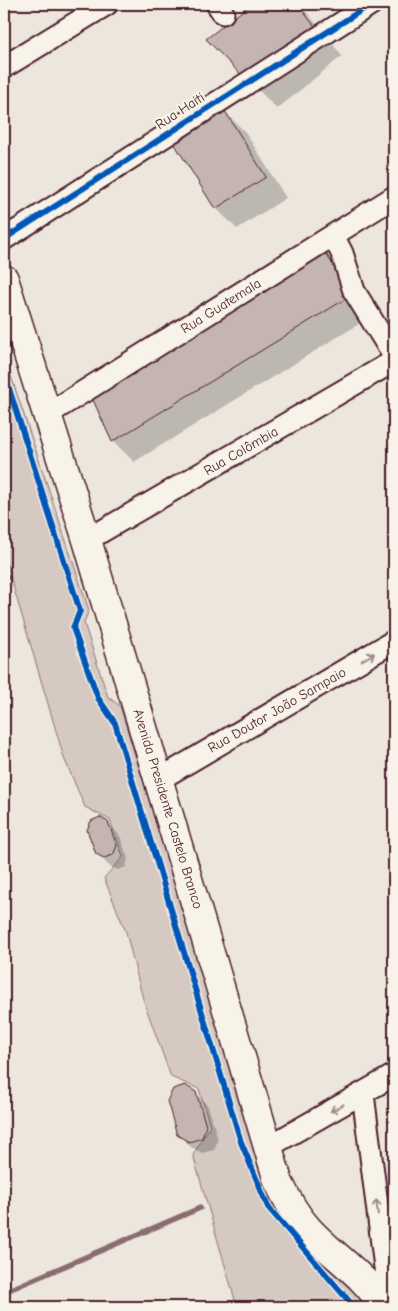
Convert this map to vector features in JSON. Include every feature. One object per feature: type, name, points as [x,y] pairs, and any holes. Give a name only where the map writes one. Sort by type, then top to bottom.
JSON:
[{"type":"main road","name":"Avenida Presidente Castelo Branco","points":[[4,279],[48,414],[160,779],[278,1181],[302,1221],[363,1279],[385,1307]]},
{"type":"street","points":[[4,67],[107,4]]},
{"type":"street","name":"Rua Haiti","points":[[4,239],[371,4]]},
{"type":"street","name":"Rua Guatemala","points":[[48,414],[394,198]]},
{"type":"street","points":[[333,236],[342,252],[354,291],[394,356]]},
{"type":"street","name":"Rua Colômbia","points":[[87,540],[394,361]]},
{"type":"street","name":"Rua Doutor João Sampaio","points":[[160,779],[394,641]]},
{"type":"street","points":[[268,1148],[394,1075]]},
{"type":"street","points":[[363,1094],[388,1291],[385,1307]]},
{"type":"shaded area","points":[[4,355],[89,610],[84,623],[108,697],[120,706],[266,1179],[369,1307],[237,1307],[193,1155],[210,1126],[199,1089],[171,1077],[143,999],[126,932],[104,878],[123,857],[110,820],[85,807],[64,758],[4,555]]},
{"type":"building","points":[[251,4],[297,4],[322,35],[255,89],[206,39]]},
{"type":"building","points":[[225,111],[266,177],[215,209],[174,143]]},
{"type":"building","points":[[323,249],[352,295],[112,442],[89,391]]},
{"type":"building","points":[[100,817],[108,822],[117,846],[113,855],[104,858],[96,854],[87,830],[91,821]]},
{"type":"building","points":[[185,1085],[196,1092],[206,1126],[202,1138],[189,1142],[177,1135],[167,1101],[173,1089]]},
{"type":"waterway","points":[[4,578],[8,577]]},
{"type":"waterway","points":[[4,1292],[200,1208]]},
{"type":"cycle path","points":[[4,239],[371,4]]},
{"type":"cycle path","points":[[4,373],[80,611],[73,628],[98,698],[115,723],[241,1142],[268,1207],[354,1307]]}]
